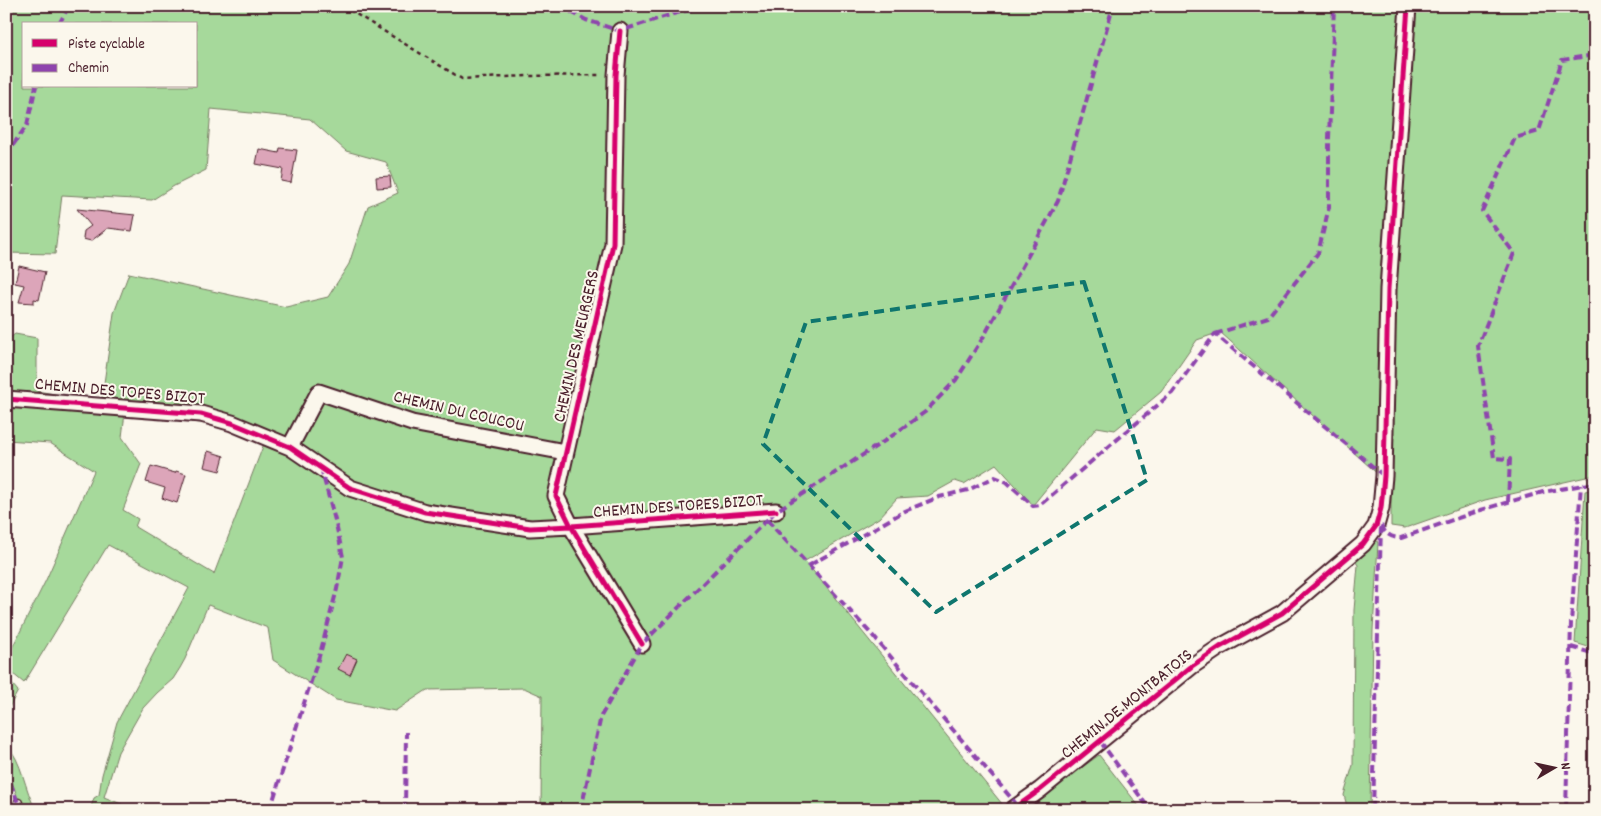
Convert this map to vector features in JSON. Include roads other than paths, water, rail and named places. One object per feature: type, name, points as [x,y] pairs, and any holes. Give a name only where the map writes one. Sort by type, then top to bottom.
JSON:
[{"type":"street","name":"CHEMIN DE MONTBATOIS","points":[[1012,810],[1040,790],[1192,666],[1220,647],[1282,613],[1368,539],[1376,526],[1382,498],[1388,288],[1408,6]]},
{"type":"street","name":"CHEMIN DES MEURGERS","points":[[620,31],[616,75],[613,244],[556,496],[571,526],[642,644]]},
{"type":"street","name":"CHEMIN DU COUCOU","points":[[290,447],[319,392],[412,423],[565,452]]},
{"type":"street","name":"CHEMIN DES TOPES BIZOT","points":[[6,399],[201,414],[232,423],[290,447],[350,488],[424,512],[530,528],[776,511]]}]
